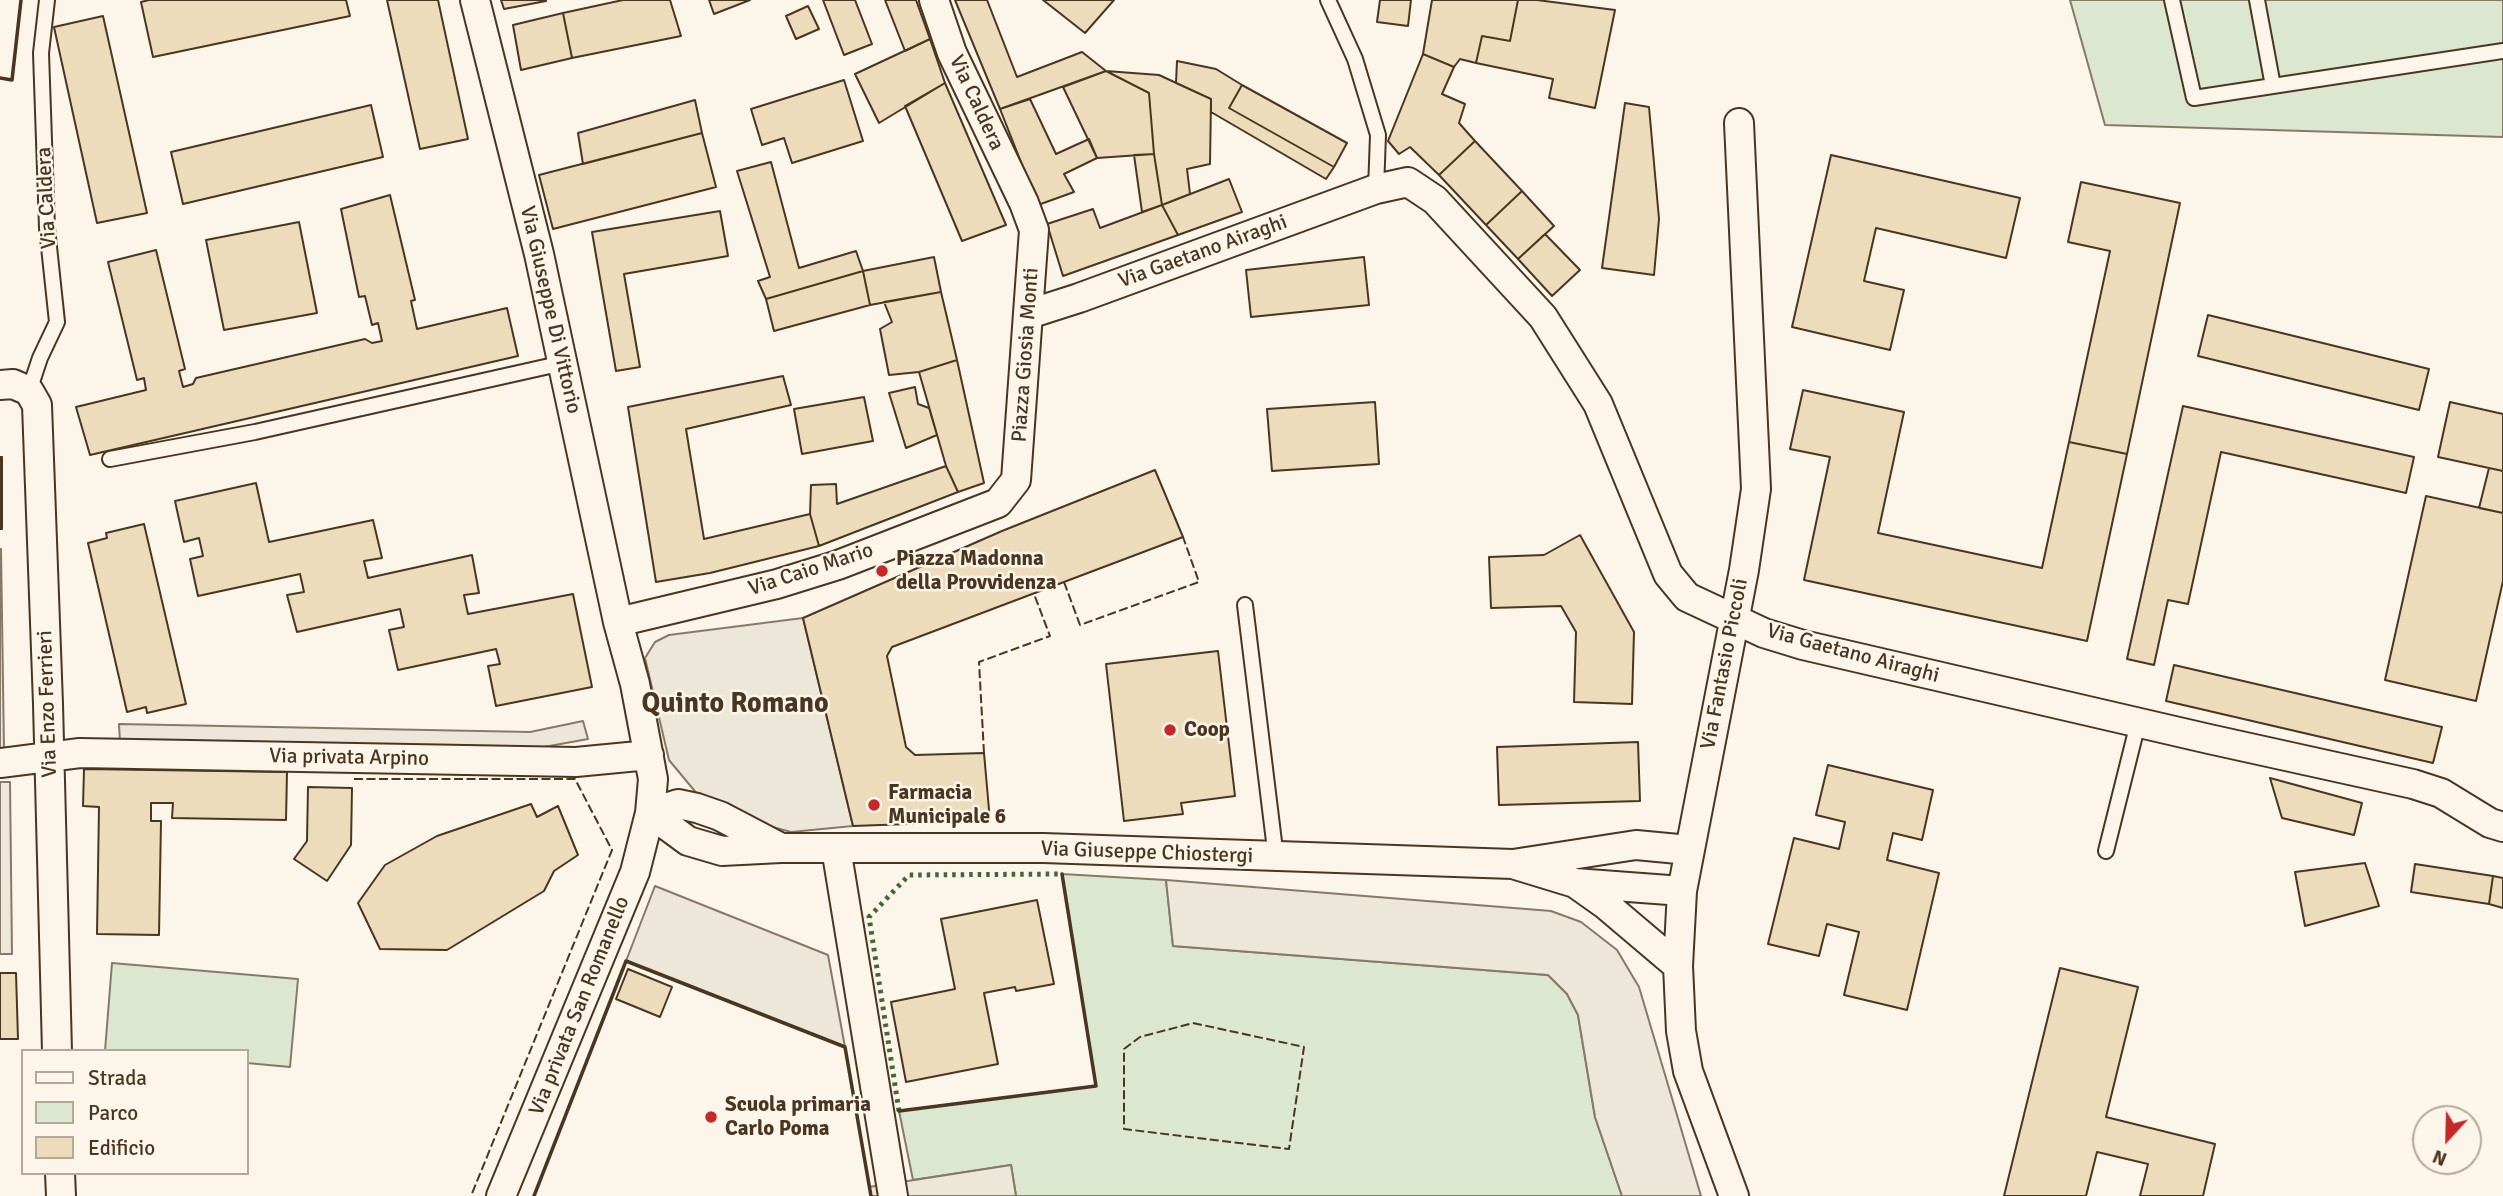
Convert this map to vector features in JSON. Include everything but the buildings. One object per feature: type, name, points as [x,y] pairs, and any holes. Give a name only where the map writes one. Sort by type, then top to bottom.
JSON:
[{"type":"street","name":"Via Giuseppe Di Vittorio","points":[[475,0],[539,254],[618,622]]},
{"type":"street","name":"Via Caldera","points":[[934,0],[952,53],[1024,203]]},
{"type":"street","name":"Via Fantasio Piccoli","points":[[1734,1196],[1688,1071],[1681,1031],[1678,966],[1682,891],[1735,619],[1756,489],[1739,122]]},
{"type":"street","name":"Via Gaetano Airaghi","points":[[1029,314],[1376,189],[1408,182],[1432,197],[1543,317],[1598,404],[1668,574],[1687,597],[1764,633],[1802,645],[2413,784],[2441,793],[2490,823],[2503,827]]},
{"type":"street","name":"Piazza Giosia Monti","points":[[998,503],[1016,480],[1035,243],[1034,230],[1024,203]]},
{"type":"street","points":[[0,385],[13,384],[29,391]]},
{"type":"street","name":"Via Enzo Ferrieri","points":[[29,391],[37,405],[57,1049]]},
{"type":"street","name":"Via Caio Mario","points":[[618,622],[777,584],[838,565],[998,503]]},
{"type":"street","points":[[618,622],[649,755],[653,779],[650,813]]},
{"type":"street","name":"Via privata Arpino","points":[[0,763],[80,753],[581,762],[649,755]]},
{"type":"street","name":"Via Giuseppe Chiostergi","points":[[650,813],[678,804],[697,808],[720,816],[781,848],[1043,848],[1513,864],[1636,845],[1689,850]]},
{"type":"street","name":"Via privata San Romanello","points":[[501,1196],[635,872],[650,813]]},
{"type":"street","points":[[836,848],[893,1196]]},
{"type":"street","name":"Via Giuseppe Chiostergi","points":[[1513,864],[1575,883],[1682,891]]},
{"type":"street","name":"Via Giuseppe Chiostergi","points":[[1575,883],[1606,905],[1678,966]]},
{"type":"street","points":[[60,1175],[61,1196]]},
{"type":"lane","name":"Via Caldera","points":[[29,391],[57,322],[47,228],[41,53],[47,0]]},
{"type":"lane","points":[[1328,0],[1355,59],[1378,135],[1376,189]]},
{"type":"lane","points":[[2172,0],[2194,99],[2503,51]]},
{"type":"lane","points":[[2257,0],[2273,86]]},
{"type":"lane","points":[[110,459],[255,432],[563,363]]},
{"type":"lane","points":[[1245,605],[1276,858]]},
{"type":"lane","points":[[2106,851],[2138,723]]},
{"type":"green space","points":[[2070,0],[2503,0],[2503,137],[2105,125]]},
{"type":"green space","points":[[1062,874],[1166,880],[1173,946],[1548,975],[1567,994],[1578,1015],[1595,1117],[1622,1196],[1016,1196],[1011,1165],[913,1180],[899,1111],[1096,1086]]},
{"type":"green space","points":[[112,963],[298,979],[290,1067],[248,1063],[248,1049],[105,1049]]},
{"type":"shaded area","points":[[1,549],[4,750],[0,750]]},
{"type":"shaded area","points":[[803,618],[853,826],[791,832],[743,819],[698,795],[669,760],[645,658],[655,642],[669,635]]},
{"type":"shaded area","points":[[583,721],[588,739],[533,749],[120,743],[119,724],[530,732]]},
{"type":"shaded area","points":[[0,782],[10,782],[12,954],[0,954]]},
{"type":"shaded area","points":[[1166,880],[1551,911],[1581,922],[1617,950],[1639,987],[1701,1196],[1622,1196],[1595,1117],[1578,1015],[1567,994],[1548,975],[1173,946]]},
{"type":"shaded area","points":[[655,886],[828,955],[845,1047],[626,961]]},
{"type":"shaded area","points":[[1011,1165],[1016,1196],[871,1196],[869,1187]]},
{"type":"hedge","points":[[899,1111],[869,917],[909,875],[1062,874]]},
{"type":"fence","points":[[1064,582],[1080,625],[1199,582],[1183,537]]},
{"type":"fence","points":[[984,753],[979,662],[1050,636],[1034,594]]},
{"type":"fence","points":[[354,779],[575,779],[612,850],[471,1196]]},
{"type":"fence","points":[[1193,1023],[1304,1047],[1289,1149],[1124,1129],[1124,1049],[1140,1037],[1193,1023]]},
{"type":"wall","points":[[0,78],[12,80],[21,0]]},
{"type":"wall","points":[[899,1111],[1096,1086],[1062,874]]},
{"type":"wall","points":[[534,1196],[626,961],[845,1047],[871,1196]]},
{"type":"place","name":"Piazza Madonna della Provvidenza","points":[[882,571]]},
{"type":"place","name":"Coop","points":[[1170,730]]},
{"type":"place","name":"Farmacia Municipale 6","points":[[874,805]]},
{"type":"place","name":"Scuola primaria Carlo Poma","points":[[711,1117]]},
{"type":"district","name":"Quinto Romano","points":[[735,705]]}]
